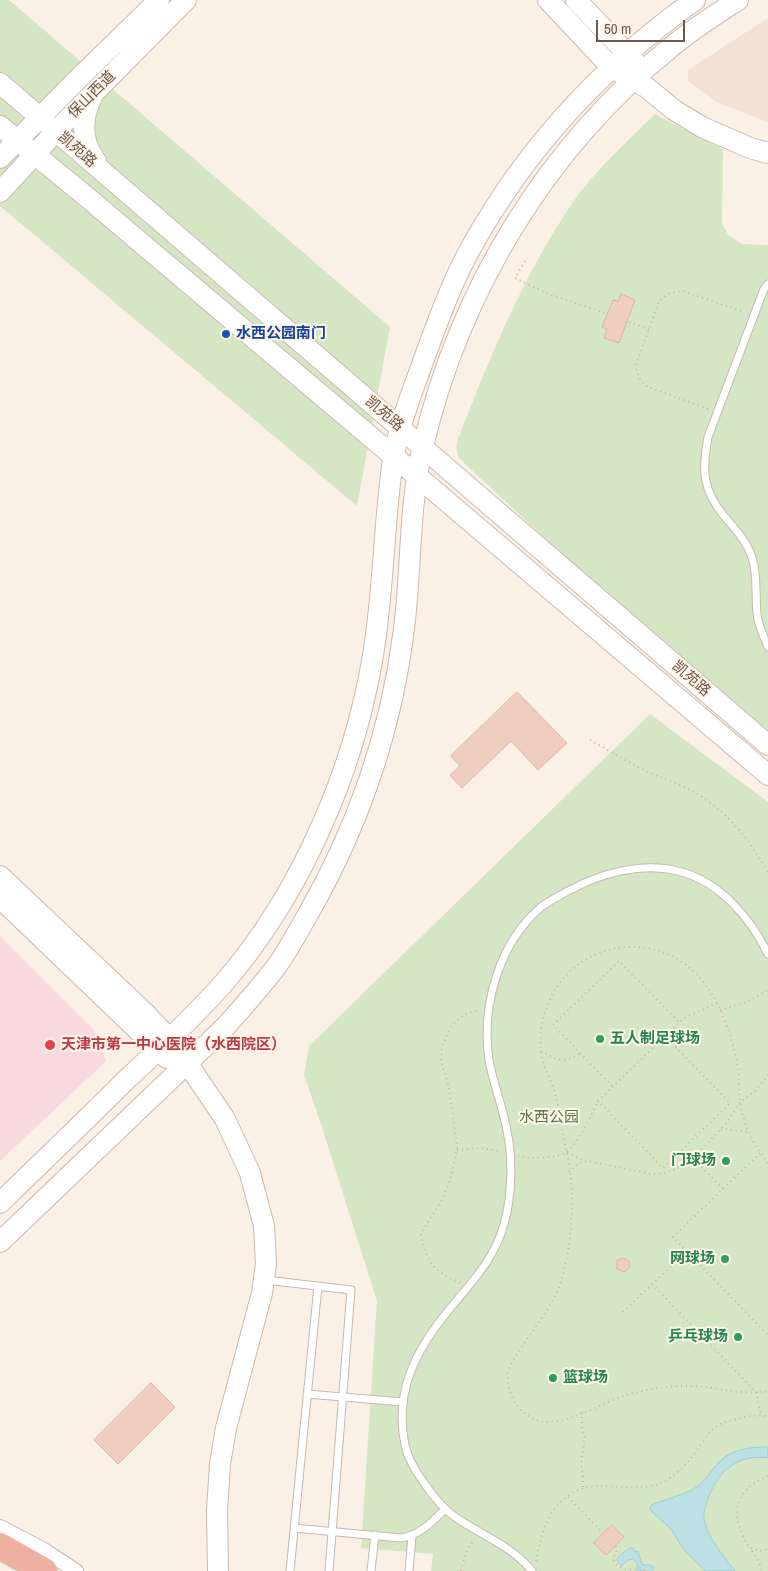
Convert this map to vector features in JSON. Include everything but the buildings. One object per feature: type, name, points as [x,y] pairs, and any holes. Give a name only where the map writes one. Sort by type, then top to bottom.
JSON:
[{"type":"highway","points":[[0,1546],[44,1571]]},
{"type":"main road","name":"保山西道","points":[[0,158],[159,0]]},
{"type":"main road","name":"保山西道","points":[[0,192],[57,131],[186,0]]},
{"type":"main road","points":[[548,0],[612,68],[638,75],[702,119],[748,141],[768,146]]},
{"type":"main road","points":[[576,0],[626,54],[646,87],[674,110],[702,127],[750,148],[768,153]]},
{"type":"main road","points":[[0,1242],[226,1026],[278,964],[325,885],[351,831],[370,778],[385,729],[396,680],[404,634],[413,508],[403,461],[400,427],[448,295],[472,245],[532,154],[588,91],[626,54],[663,23],[695,0]]},
{"type":"main road","points":[[387,506],[403,461],[423,446],[443,377],[480,283],[526,206],[584,131],[638,75],[671,46],[738,0]]},
{"type":"main road","points":[[79,78],[62,104],[57,131],[67,167],[82,193]]},
{"type":"main road","name":"凯苑路","points":[[0,83],[423,446],[768,746]]},
{"type":"main road","points":[[94,93],[85,114],[83,130],[87,146],[103,172]]},
{"type":"main road","name":"凯苑路","points":[[0,126],[356,425],[403,461],[768,775]]},
{"type":"main road","points":[[364,397],[382,423],[403,461]]},
{"type":"main road","points":[[0,1203],[167,1044],[234,971],[278,908],[321,829],[349,757],[372,660],[387,506],[382,466],[371,445],[356,425]]},
{"type":"main road","points":[[0,876],[142,1022]]},
{"type":"main road","points":[[0,898],[167,1044],[182,1066],[225,1119],[250,1173],[264,1226],[266,1264],[259,1279],[245,1326],[218,1428],[209,1493],[208,1571]]},
{"type":"main road","points":[[142,1022],[179,1017],[204,1004]]},
{"type":"main road","points":[[167,1044],[199,1040],[226,1026]]},
{"type":"main road","points":[[218,1571],[217,1510],[220,1464],[226,1428],[262,1293],[259,1279]]},
{"type":"street","points":[[0,1527],[44,1550],[76,1571]]},
{"type":"lane","points":[[768,284],[717,412],[706,446],[704,463],[710,497],[740,535],[752,558],[756,579],[757,616],[768,647]]},
{"type":"lane","points":[[532,1571],[502,1545],[445,1509],[427,1488],[411,1462],[406,1448],[403,1429],[403,1402],[407,1382],[417,1356],[433,1331],[469,1287],[495,1248],[504,1225],[509,1199],[510,1154],[507,1130],[488,1056],[488,1011],[491,993],[504,958],[513,941],[541,907],[558,896],[598,876],[640,868],[660,868],[678,871],[697,877],[715,888],[731,902],[755,931],[768,954]]},
{"type":"lane","points":[[259,1279],[351,1290],[329,1571]]},
{"type":"lane","points":[[290,1571],[318,1286]]},
{"type":"lane","points":[[307,1394],[403,1402]]},
{"type":"lane","points":[[294,1528],[401,1538],[412,1536],[429,1525],[445,1509]]},
{"type":"lane","points":[[372,1571],[375,1535]]},
{"type":"lane","points":[[409,1571],[412,1536]]},
{"type":"path","points":[[525,261],[516,278],[548,294],[605,313]]},
{"type":"path","points":[[717,412],[661,393],[648,387],[637,376],[636,365],[659,301],[676,291],[693,294],[754,316]]},
{"type":"path","points":[[629,322],[649,329]]},
{"type":"path","points":[[590,740],[643,770],[688,789],[718,807],[745,837],[768,873]]},
{"type":"path","points":[[768,1164],[748,1132],[740,1102],[738,1066],[720,1010],[706,986],[693,970],[663,952],[641,947],[612,949],[593,955],[572,968],[556,986],[543,1013],[541,1051],[543,1065],[554,1092],[567,1153],[572,1192],[566,1264],[560,1286],[512,1362],[508,1379],[513,1397],[518,1406],[535,1420],[546,1422],[569,1418],[631,1393],[668,1387],[693,1386],[756,1392],[768,1391]]},
{"type":"path","points":[[612,1087],[553,1025],[619,961],[679,1022]]},
{"type":"path","points":[[720,1010],[747,1002],[768,990]]},
{"type":"path","points":[[457,1150],[480,1148],[522,1157],[560,1156],[567,1153],[588,1123],[598,1101],[679,1022],[717,1003]]},
{"type":"path","points":[[469,1287],[440,1272],[430,1263],[421,1235],[446,1189],[452,1174],[457,1150],[448,1084],[441,1060],[442,1046],[451,1026],[462,1016],[474,1011],[488,1011]]},
{"type":"path","points":[[598,1101],[663,1168],[730,1103],[665,1036]]},
{"type":"path","points":[[541,1051],[558,1060],[566,1060],[580,1053]]},
{"type":"path","points":[[567,1153],[587,1161],[651,1174],[660,1174],[678,1169],[693,1158],[720,1130],[731,1118],[740,1102],[756,1090],[768,1075]]},
{"type":"path","points":[[720,1130],[748,1132]]},
{"type":"path","points":[[760,1153],[673,1237],[768,1335]]},
{"type":"path","points":[[693,1158],[723,1189]]},
{"type":"path","points":[[569,1172],[579,1163],[587,1161]]},
{"type":"path","points":[[623,1312],[687,1251]]},
{"type":"path","points":[[652,1284],[756,1392],[761,1414]]},
{"type":"path","points":[[582,1412],[582,1429],[585,1436],[581,1464],[583,1488]]},
{"type":"path","points":[[532,1571],[537,1561],[540,1536],[545,1525],[560,1504],[568,1497],[583,1488],[597,1485],[636,1488],[651,1486],[664,1481],[688,1463],[709,1432],[716,1426],[761,1414],[768,1417]]},
{"type":"path","points":[[762,1571],[759,1562],[746,1542],[738,1522],[737,1504],[745,1490],[768,1476]]},
{"type":"path","points":[[568,1497],[600,1530]]},
{"type":"path","points":[[461,1571],[466,1552],[479,1532]]},
{"type":"path","points":[[616,1546],[617,1550],[613,1559],[618,1569],[621,1571],[642,1568],[645,1571]]},
{"type":"path","points":[[751,1548],[759,1551],[768,1550]]},
{"type":"shaded area","points":[[768,18],[768,122],[718,103],[688,81],[688,70]]},
{"type":"shaded area","name":"天津市第一中心医院（水西院区）","points":[[0,936],[94,1030],[106,1061],[0,1161]]},
{"type":"green space","points":[[0,0],[9,0],[390,327],[357,506],[0,206]]},
{"type":"green space","points":[[655,114],[723,149],[722,223],[728,235],[742,244],[768,245],[768,734],[583,574],[460,459],[457,451],[458,439],[498,340],[546,245],[589,181]]},
{"type":"green space","name":"水西公园","points":[[650,714],[768,802],[768,1571],[431,1571],[433,1554],[361,1548],[377,1301],[304,1075],[309,1046]]},
{"type":"water","points":[[768,1447],[768,1458],[758,1457],[739,1461],[724,1471],[713,1487],[704,1512],[704,1518],[716,1546],[735,1571],[705,1571],[684,1550],[671,1529],[650,1510],[651,1505],[698,1486],[723,1458],[735,1452],[748,1448]]},
{"type":"water","points":[[630,1548],[633,1548],[635,1552],[638,1551],[642,1565],[650,1565],[655,1568],[652,1571],[637,1571],[637,1562],[633,1559],[628,1560],[621,1566],[617,1560],[618,1557]]},
{"type":"place","name":"水西公园南门","points":[[226,334]]},
{"type":"place","name":"五人制足球场","points":[[600,1039]]},
{"type":"place","name":"天津市第一中心医院（水西院区）","points":[[50,1045]]},
{"type":"place","name":"‌门球场‌","points":[[726,1161]]},
{"type":"place","name":"网球场","points":[[725,1259]]},
{"type":"place","name":"乒乓球场","points":[[738,1337]]},
{"type":"place","name":"篮球场","points":[[553,1378]]}]
